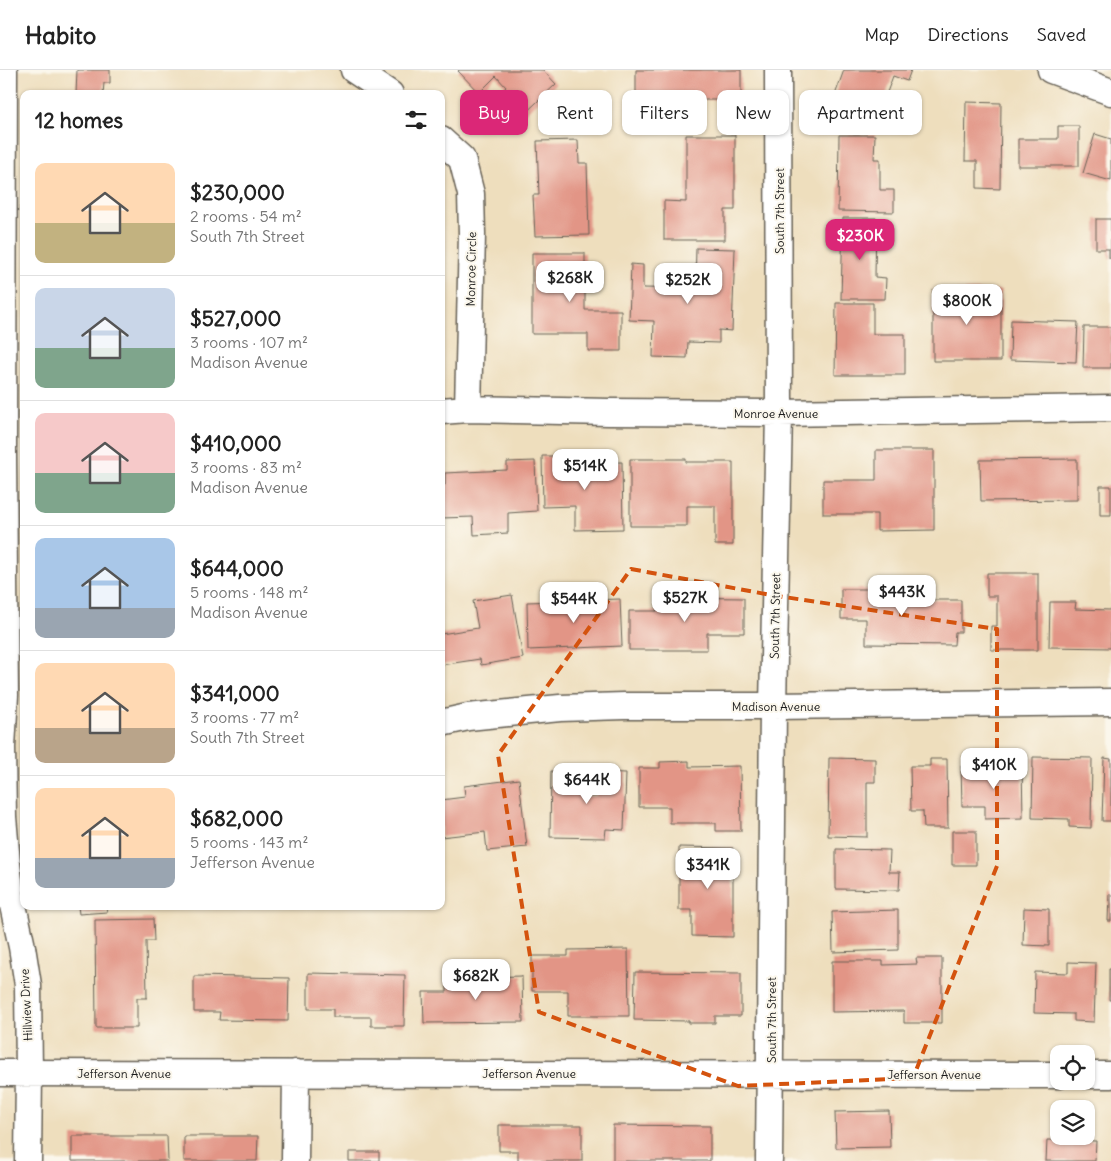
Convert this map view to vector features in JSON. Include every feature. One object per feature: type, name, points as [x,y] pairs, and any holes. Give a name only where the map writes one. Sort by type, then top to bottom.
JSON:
[{"type":"street","name":"Hillview Drive","points":[[4,70],[13,456],[5,695],[13,748],[3,817],[11,896],[22,946],[28,986],[28,1161]]},
{"type":"street","points":[[354,70],[384,90]]},
{"type":"street","name":"South 7th Street","points":[[769,1161],[773,706],[779,413],[778,70]]},
{"type":"street","points":[[1051,70],[1111,92]]},
{"type":"street","name":"Monroe Circle","points":[[445,144],[462,159],[471,194],[472,234],[468,409]]},
{"type":"street","name":"Monroe Avenue","points":[[445,411],[468,409],[779,413],[1111,408]]},
{"type":"street","name":"Madison Avenue","points":[[445,722],[468,717],[560,708],[624,706],[1111,702]]},
{"type":"street","name":"Jefferson Avenue","points":[[0,1073],[1050,1075]]},
{"type":"street","points":[[295,1161],[296,1073]]},
{"type":"street","points":[[1095,1075],[1111,1075]]},
{"type":"highlighted area","points":[[631,569],[771,595],[997,629],[997,866],[913,1078],[738,1086],[539,1012],[498,755]]},
{"type":"building","points":[[77,70],[110,70],[110,83],[104,83],[103,90],[76,90]]},
{"type":"building","points":[[543,70],[556,84],[550,90],[538,90],[538,101],[528,111],[528,90],[503,90],[506,87],[496,76],[482,90],[476,90],[458,71]]},
{"type":"building","points":[[636,70],[741,70],[741,90],[717,90],[717,100],[707,100],[707,90],[636,90]]},
{"type":"building","points":[[844,70],[911,70],[907,81],[893,76],[888,90],[837,90]]},
{"type":"building","points":[[966,102],[1001,103],[1000,189],[977,188],[977,161],[965,161]]},
{"type":"building","points":[[1058,126],[1079,126],[1079,166],[1018,166],[1018,139],[1058,139]]},
{"type":"building","points":[[1095,134],[1111,139],[1111,181],[1083,173]]},
{"type":"building","points":[[686,135],[735,135],[735,210],[725,210],[725,240],[664,240],[664,201],[686,202]]},
{"type":"building","points":[[839,135],[875,135],[874,159],[880,159],[880,190],[894,190],[894,212],[838,211]]},
{"type":"building","points":[[578,140],[579,163],[587,163],[589,235],[535,236],[533,195],[539,195],[537,141]]},
{"type":"building","points":[[843,218],[876,218],[875,277],[886,278],[885,299],[841,299]]},
{"type":"building","points":[[1096,219],[1111,219],[1111,258],[1109,258],[1109,249],[1096,249]]},
{"type":"building","points":[[696,248],[735,249],[732,331],[719,330],[719,343],[688,342],[687,358],[653,357],[654,321],[629,320],[631,264],[643,265],[643,288],[695,289]]},
{"type":"building","points":[[532,253],[585,253],[585,310],[621,310],[621,351],[588,351],[588,334],[532,334]]},
{"type":"building","points":[[933,290],[1001,290],[1001,361],[933,361]]},
{"type":"building","points":[[836,303],[873,303],[873,334],[905,334],[905,375],[835,375]]},
{"type":"building","points":[[1011,320],[1078,322],[1076,362],[1010,360]]},
{"type":"building","points":[[1084,327],[1111,327],[1111,368],[1083,368]]},
{"type":"building","points":[[876,450],[934,450],[934,530],[877,531],[877,514],[823,514],[823,480],[876,480]]},
{"type":"building","points":[[542,456],[571,456],[571,463],[622,462],[623,529],[575,530],[575,506],[543,507]]},
{"type":"building","points":[[630,459],[686,459],[686,462],[733,462],[733,545],[715,545],[715,506],[687,506],[687,526],[630,526]]},
{"type":"building","points":[[1077,459],[1077,500],[981,501],[980,460]]},
{"type":"building","points":[[535,461],[537,511],[508,513],[508,533],[474,535],[473,517],[445,518],[445,473],[507,470],[507,462]]},
{"type":"building","points":[[1100,486],[1111,486],[1111,515],[1100,515]]},
{"type":"building","points":[[987,573],[1038,573],[1038,650],[991,650],[991,626],[997,626],[997,596],[987,596]]},
{"type":"building","points":[[841,589],[907,589],[907,600],[961,600],[961,632],[955,632],[954,645],[866,644],[866,619],[841,619]]},
{"type":"building","points":[[512,595],[523,658],[481,665],[480,659],[445,664],[445,633],[478,628],[473,601]]},
{"type":"building","points":[[657,597],[744,598],[744,633],[707,633],[707,650],[629,650],[629,611],[657,611]]},
{"type":"building","points":[[620,599],[622,646],[528,650],[527,602]]},
{"type":"building","points":[[1050,602],[1076,602],[1075,609],[1111,610],[1111,648],[1049,647]]},
{"type":"building","points":[[1033,757],[1092,758],[1091,828],[1069,827],[1069,819],[1032,818]]},
{"type":"building","points":[[829,758],[875,759],[875,782],[867,782],[867,837],[828,836]]},
{"type":"building","points":[[1104,758],[1111,759],[1111,821],[1102,821]]},
{"type":"building","points":[[930,759],[947,759],[948,828],[924,828],[923,811],[911,811],[910,766],[930,766]]},
{"type":"building","points":[[689,761],[689,767],[740,766],[741,831],[716,831],[716,823],[670,823],[670,807],[639,807],[639,768],[660,768],[660,762]]},
{"type":"building","points":[[1022,764],[1023,818],[985,819],[985,806],[962,806],[961,766]]},
{"type":"building","points":[[551,771],[582,772],[582,796],[596,796],[596,772],[626,773],[624,830],[606,829],[605,838],[550,837]]},
{"type":"building","points":[[519,779],[527,847],[487,851],[485,832],[445,837],[445,800],[465,797],[464,786]]},
{"type":"building","points":[[952,831],[976,831],[976,865],[952,865]]},
{"type":"building","points":[[679,847],[733,848],[733,937],[692,936],[692,910],[679,910]]},
{"type":"building","points":[[836,849],[890,850],[889,872],[900,872],[899,890],[836,889]]},
{"type":"building","points":[[1109,894],[1111,894],[1111,921],[1108,921]]},
{"type":"building","points":[[1024,908],[1049,909],[1049,946],[1023,945]]},
{"type":"building","points":[[78,910],[107,910],[107,912],[79,914]]},
{"type":"building","points":[[898,910],[898,950],[833,952],[832,912]]},
{"type":"building","points":[[153,919],[154,941],[146,941],[147,998],[137,998],[137,1028],[96,1028],[95,920]]},
{"type":"building","points":[[628,949],[629,1016],[568,1016],[568,991],[532,991],[532,956],[568,956],[568,950]]},
{"type":"building","points":[[916,958],[942,958],[942,1023],[904,1023],[904,1011],[832,1012],[832,961],[883,961],[883,965],[917,964]]},
{"type":"building","points":[[1068,962],[1096,963],[1094,1022],[1074,1021],[1074,1014],[1034,1013],[1035,972],[1068,973]]},
{"type":"building","points":[[1109,969],[1111,969],[1111,1000],[1109,1000]]},
{"type":"building","points":[[635,972],[741,973],[741,1016],[715,1016],[715,1023],[634,1020]]},
{"type":"building","points":[[308,973],[405,975],[404,1026],[371,1026],[371,1017],[333,1017],[333,1009],[308,1009]]},
{"type":"building","points":[[194,976],[289,978],[288,1021],[219,1020],[220,1012],[194,1012]]},
{"type":"building","points":[[522,976],[523,1022],[424,1023],[423,992],[447,992],[447,978]]},
{"type":"building","points":[[889,1111],[890,1147],[836,1148],[835,1112]]},
{"type":"building","points":[[499,1125],[582,1125],[582,1161],[518,1161],[518,1151],[499,1151]]},
{"type":"building","points":[[613,1125],[710,1126],[710,1161],[613,1161]]},
{"type":"building","points":[[72,1136],[167,1136],[168,1161],[72,1161]]},
{"type":"building","points":[[184,1136],[258,1136],[257,1161],[184,1161]]},
{"type":"building","points":[[1047,1140],[1050,1140],[1050,1145],[1095,1145],[1096,1141],[1095,1161],[1046,1161]]},
{"type":"building","points":[[349,1152],[379,1152],[379,1161],[349,1161]]}]
